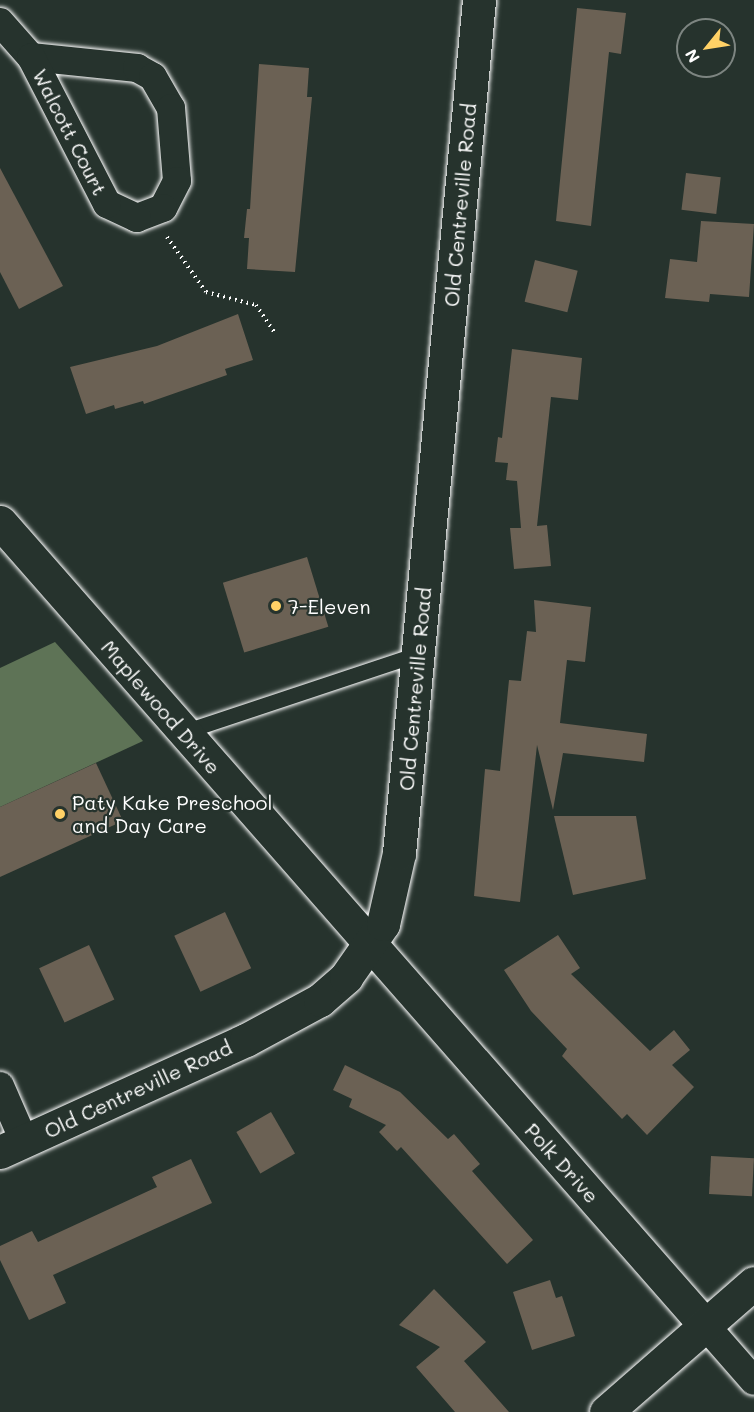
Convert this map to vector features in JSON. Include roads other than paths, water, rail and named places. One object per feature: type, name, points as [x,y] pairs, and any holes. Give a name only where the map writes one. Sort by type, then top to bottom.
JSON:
[{"type":"street","name":"Old Centreville Road","points":[[12,1147],[288,1019],[346,977],[370,946],[383,924],[395,878],[480,0]]},
{"type":"street","name":"Walcott Court","points":[[0,22],[31,57],[107,204],[137,218],[163,208],[177,181],[167,94],[153,77],[137,68],[31,57]]},
{"type":"street","name":"Maplewood Drive","points":[[0,522],[370,946]]},
{"type":"street","name":"Polk Drive","points":[[370,946],[754,1381]]},
{"type":"street","points":[[0,1086],[12,1147]]},
{"type":"street","points":[[606,1412],[754,1283]]},
{"type":"lane","points":[[183,732],[418,654]]},
{"type":"place","name":"7-Eleven","points":[[276,606]]},
{"type":"place","name":"Paty Kake Preschool and Day Care","points":[[60,814]]}]
